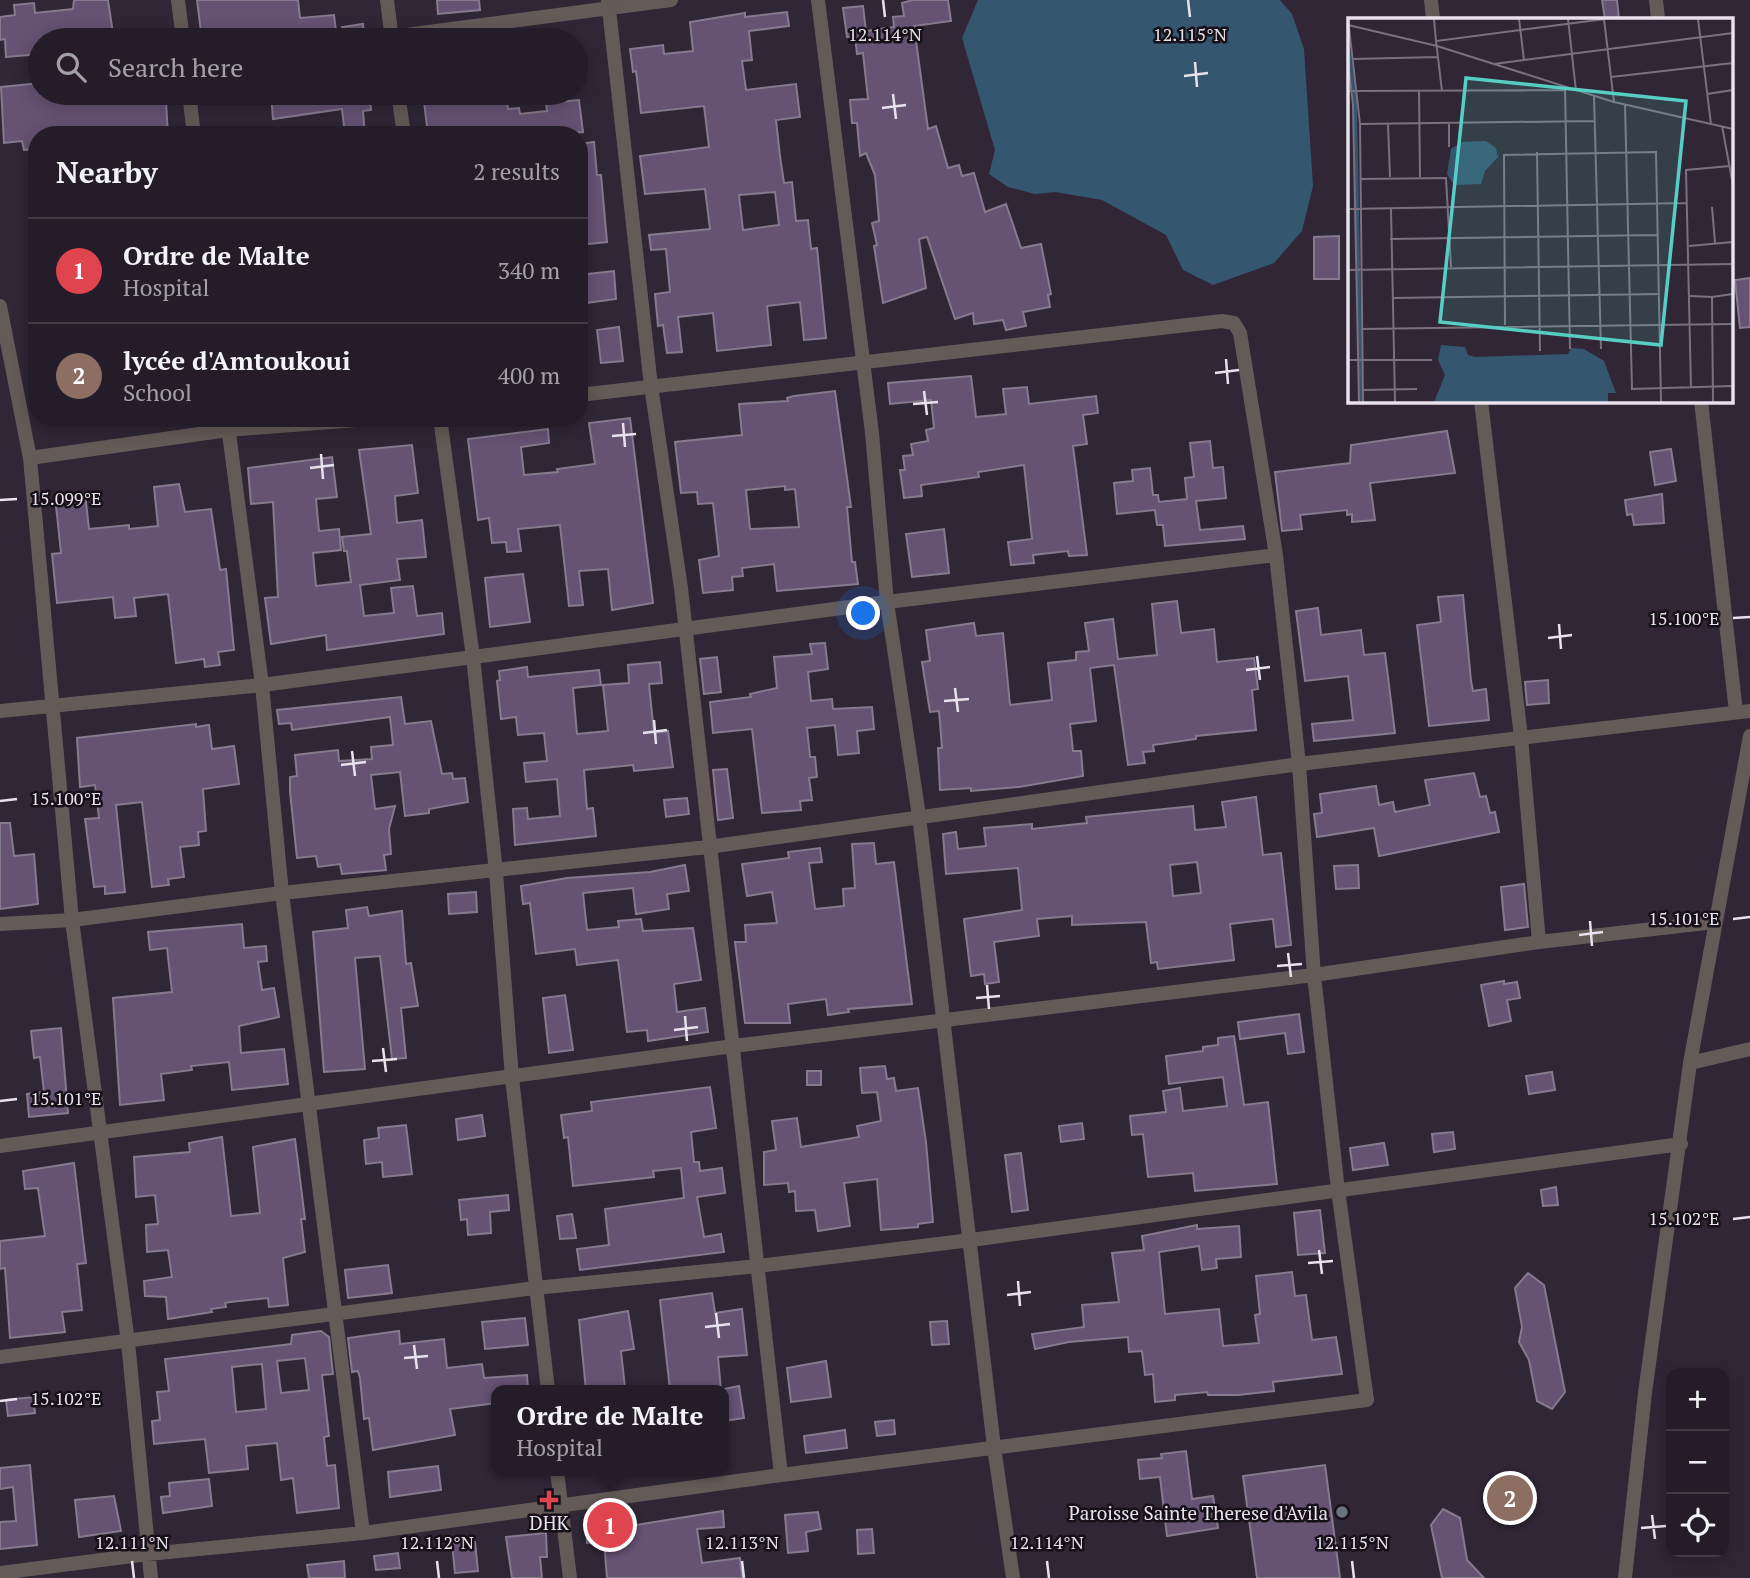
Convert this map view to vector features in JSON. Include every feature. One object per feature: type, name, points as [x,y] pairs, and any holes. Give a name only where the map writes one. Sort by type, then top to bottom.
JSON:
[{"type":"street","points":[[178,0],[182,28]]},
{"type":"street","points":[[387,0],[391,28]]},
{"type":"street","points":[[460,28],[608,4],[671,0]]},
{"type":"street","points":[[818,0],[863,360],[887,602],[919,816],[994,1447],[1013,1578]]},
{"type":"street","points":[[1431,0],[1433,18]]},
{"type":"street","points":[[1656,0],[1658,18]]},
{"type":"street","points":[[608,4],[651,386],[685,629],[781,1475]]},
{"type":"street","points":[[190,105],[193,126]]},
{"type":"street","points":[[400,105],[403,126]]},
{"type":"street","points":[[0,306],[30,458],[72,920],[128,1342],[150,1578]]},
{"type":"street","points":[[0,1573],[148,1554],[363,1533],[781,1475],[1367,1400],[1338,1190],[1314,975],[1299,764],[1276,555],[1240,334],[1234,323],[1222,321],[863,360],[588,394]]},
{"type":"street","points":[[1481,402],[1521,737],[1539,942]]},
{"type":"street","points":[[0,924],[72,920],[282,893],[708,847],[1299,764],[1743,712],[1701,402]]},
{"type":"street","points":[[30,458],[211,427]]},
{"type":"street","points":[[228,427],[262,685],[282,893],[363,1533]]},
{"type":"street","points":[[441,427],[473,657],[496,872],[512,1078],[547,1385]]},
{"type":"street","points":[[0,711],[262,685],[887,602],[1276,555]]},
{"type":"street","points":[[1625,1578],[1645,1394],[1690,1063],[1715,922],[1745,787],[1750,736]]},
{"type":"street","points":[[0,1146],[309,1106],[733,1046],[1314,975],[1539,942],[1715,922]]},
{"type":"street","points":[[1690,1063],[1750,1049]]},
{"type":"street","points":[[0,1357],[535,1288],[758,1266],[971,1240],[1681,1144]]},
{"type":"street","points":[[558,1476],[570,1578]]},
{"type":"water","points":[[978,0],[1280,0],[1292,14],[1304,49],[1313,186],[1302,231],[1274,263],[1213,285],[1183,270],[1166,235],[1102,200],[1055,192],[1035,194],[1008,187],[989,174],[995,150],[962,38]]},
{"type":"building","points":[[74,0],[108,0],[112,28],[28,28],[28,55],[6,57],[5,39],[0,40],[0,17],[15,15],[14,5],[34,3],[35,13],[73,9]]},
{"type":"building","points":[[197,0],[298,0],[300,18],[334,15],[336,28],[200,28]]},
{"type":"building","points":[[437,0],[479,0],[480,10],[438,14]]},
{"type":"building","points":[[913,0],[948,0],[951,21],[914,26],[928,129],[936,126],[948,168],[959,165],[962,176],[974,173],[985,212],[1006,204],[1021,248],[1041,244],[1051,294],[1048,295],[1050,307],[1023,312],[1026,326],[1006,330],[1003,320],[974,324],[973,313],[955,319],[927,237],[919,239],[926,288],[883,303],[872,223],[879,221],[875,175],[866,153],[860,156],[857,123],[852,123],[850,100],[868,99],[863,53],[857,54],[855,36],[847,37],[843,8],[863,6],[866,31],[894,27],[893,17],[904,16],[902,3]]},
{"type":"building","points":[[1602,0],[1617,0],[1619,18],[1605,18]]},
{"type":"building","points":[[787,12],[789,26],[749,31],[752,60],[742,61],[746,90],[796,84],[800,117],[776,120],[780,156],[784,183],[792,182],[796,221],[808,220],[811,249],[817,248],[826,338],[804,340],[800,302],[767,306],[771,345],[717,351],[713,313],[678,317],[682,352],[667,353],[663,325],[658,326],[655,294],[670,292],[666,249],[651,250],[649,235],[710,229],[705,189],[645,194],[640,156],[709,147],[704,106],[641,113],[636,71],[633,72],[630,49],[663,45],[664,54],[693,51],[690,22],[745,13],[745,17]],"holes":[[[775,192],[779,225],[743,230],[739,195]]]},
{"type":"building","points":[[363,24],[363,28],[342,28]]},
{"type":"building","points":[[28,84],[28,105],[166,105],[167,126],[28,126],[28,150],[24,150],[22,141],[4,143],[1,87]]},
{"type":"building","points":[[272,105],[370,105],[371,110],[363,111],[364,126],[344,126],[342,109],[273,119]]},
{"type":"building","points":[[424,105],[508,105],[508,109],[519,108],[520,114],[547,111],[546,105],[580,105],[582,126],[427,126]]},
{"type":"building","points":[[594,142],[597,175],[601,175],[607,242],[588,244],[588,143]]},
{"type":"building","points":[[1339,236],[1339,279],[1314,279],[1314,237]]},
{"type":"building","points":[[614,271],[616,299],[588,303],[588,274]]},
{"type":"building","points":[[1750,278],[1750,327],[1740,328],[1735,280]]},
{"type":"building","points":[[619,327],[623,361],[601,363],[597,330]]},
{"type":"building","points":[[971,376],[976,417],[1006,414],[1003,389],[1027,387],[1029,404],[1096,396],[1098,413],[1083,415],[1087,444],[1073,446],[1087,555],[1069,556],[1068,551],[1033,555],[1034,563],[1011,565],[1008,542],[1032,539],[1024,465],[978,472],[979,477],[921,485],[922,496],[904,498],[900,470],[905,470],[903,456],[913,455],[911,444],[928,441],[926,430],[934,428],[931,400],[890,404],[888,383]]},
{"type":"building","points":[[835,391],[851,507],[847,507],[852,562],[855,562],[858,584],[777,591],[774,564],[742,568],[743,576],[732,577],[733,590],[703,593],[699,560],[719,556],[713,503],[698,504],[697,492],[681,493],[675,442],[742,435],[739,404],[788,401],[787,398]],"holes":[[[785,486],[785,490],[795,489],[799,527],[750,529],[746,490]]]},
{"type":"building","points":[[630,418],[653,603],[612,610],[608,569],[579,571],[583,605],[569,606],[560,525],[518,529],[521,551],[507,552],[506,542],[492,543],[489,518],[478,520],[468,439],[548,429],[549,443],[521,447],[524,475],[558,472],[557,469],[595,464],[589,423]]},
{"type":"building","points":[[1447,431],[1455,473],[1370,483],[1375,520],[1352,522],[1352,514],[1347,515],[1347,510],[1300,515],[1302,529],[1282,531],[1275,472],[1350,463],[1351,445]]},
{"type":"building","points":[[1210,441],[1213,468],[1223,467],[1226,498],[1196,501],[1200,530],[1243,526],[1245,539],[1165,546],[1163,525],[1157,525],[1155,510],[1117,514],[1114,483],[1133,481],[1132,470],[1150,468],[1153,495],[1158,495],[1159,502],[1187,499],[1185,478],[1194,477],[1190,443]]},
{"type":"building","points":[[412,445],[418,493],[395,496],[397,523],[422,520],[426,557],[397,559],[400,580],[360,585],[364,616],[394,613],[391,588],[413,586],[417,616],[442,613],[444,634],[327,650],[326,635],[271,644],[265,598],[278,597],[273,502],[251,504],[248,468],[332,457],[337,497],[316,499],[319,531],[339,529],[341,550],[313,553],[316,586],[351,582],[347,551],[344,551],[342,537],[371,534],[359,450]]},
{"type":"building","points":[[1671,449],[1676,481],[1655,485],[1650,452]]},
{"type":"building","points":[[179,484],[185,512],[211,509],[220,570],[226,569],[234,650],[218,652],[220,665],[205,667],[204,659],[176,663],[168,594],[134,598],[136,616],[115,618],[113,597],[57,603],[52,554],[61,553],[55,496],[85,493],[89,529],[129,525],[129,529],[158,526],[154,487]]},
{"type":"building","points":[[1662,494],[1664,523],[1634,525],[1632,514],[1627,515],[1625,500]]},
{"type":"building","points":[[944,529],[949,573],[912,577],[906,534]]},
{"type":"building","points":[[523,574],[530,622],[490,627],[485,578]]},
{"type":"building","points":[[1463,595],[1473,691],[1486,689],[1489,720],[1429,726],[1417,625],[1441,622],[1438,597]]},
{"type":"building","points":[[1177,601],[1181,633],[1214,629],[1217,662],[1254,658],[1258,689],[1252,690],[1256,730],[1196,736],[1196,739],[1153,745],[1154,751],[1143,752],[1145,763],[1128,765],[1114,665],[1090,668],[1096,721],[1070,724],[1073,751],[1081,751],[1083,776],[1019,787],[971,791],[971,788],[940,790],[938,748],[942,748],[939,711],[930,712],[922,662],[930,661],[926,630],[974,623],[976,636],[1003,633],[1010,705],[1052,700],[1048,663],[1076,660],[1076,652],[1089,651],[1085,623],[1113,619],[1118,659],[1157,655],[1152,604]]},
{"type":"building","points":[[1318,608],[1321,635],[1361,630],[1364,655],[1385,653],[1395,733],[1314,741],[1312,724],[1353,720],[1348,676],[1305,681],[1296,611]]},
{"type":"building","points":[[825,643],[828,669],[808,672],[811,701],[832,699],[833,709],[872,707],[874,729],[857,731],[859,753],[838,755],[835,725],[807,728],[810,757],[815,757],[817,777],[809,778],[812,800],[800,801],[801,810],[762,813],[752,729],[713,733],[710,702],[751,697],[750,694],[777,688],[774,657],[812,654],[810,644]]},
{"type":"building","points":[[717,657],[721,692],[704,694],[700,659]]},
{"type":"building","points":[[660,662],[662,683],[649,684],[654,733],[668,731],[673,767],[634,771],[633,765],[584,770],[587,809],[593,808],[596,836],[515,845],[513,809],[527,808],[528,819],[560,816],[557,779],[526,782],[524,763],[547,761],[544,733],[518,735],[516,717],[501,719],[497,681],[500,680],[499,671],[527,667],[528,677],[599,670],[601,685],[573,688],[577,734],[608,731],[603,685],[629,683],[628,665]]},
{"type":"building","points":[[1548,680],[1549,703],[1527,705],[1525,682]]},
{"type":"building","points":[[401,697],[405,724],[431,721],[442,774],[452,773],[453,779],[465,778],[468,802],[429,809],[429,813],[405,816],[400,772],[371,775],[375,809],[395,806],[389,829],[391,854],[384,855],[386,870],[342,874],[340,864],[318,867],[316,856],[297,858],[290,792],[290,777],[297,776],[295,755],[338,750],[339,761],[372,759],[371,747],[393,745],[390,717],[292,730],[291,723],[279,724],[277,710]]},
{"type":"building","points":[[196,724],[196,727],[209,725],[212,749],[234,746],[239,784],[203,789],[206,831],[198,832],[199,845],[180,847],[184,877],[168,879],[169,885],[152,887],[142,802],[116,805],[125,892],[105,894],[105,886],[94,887],[85,819],[99,818],[95,785],[80,787],[77,738]]},
{"type":"building","points":[[727,769],[733,818],[718,820],[713,770]]},
{"type":"building","points":[[1474,773],[1480,797],[1486,796],[1490,813],[1495,812],[1499,832],[1379,856],[1374,828],[1317,837],[1314,814],[1322,813],[1320,794],[1376,786],[1379,805],[1393,802],[1395,812],[1430,805],[1425,780]]},
{"type":"building","points":[[1256,797],[1263,855],[1281,853],[1291,945],[1276,947],[1273,919],[1230,924],[1234,960],[1158,969],[1157,962],[1151,963],[1146,922],[1072,925],[1072,916],[1037,919],[1039,936],[994,942],[999,982],[985,984],[984,974],[971,976],[964,919],[1022,910],[1018,868],[946,874],[943,834],[956,832],[958,849],[986,846],[984,828],[1032,824],[1032,829],[1087,823],[1086,817],[1193,806],[1195,830],[1226,827],[1222,802]],"holes":[[[1197,862],[1201,893],[1173,896],[1170,865]]]},
{"type":"building","points":[[687,798],[689,814],[666,817],[664,800]]},
{"type":"building","points":[[0,823],[10,823],[14,856],[34,854],[38,904],[0,909]]},
{"type":"building","points":[[874,843],[876,864],[894,862],[912,1004],[848,1009],[849,1012],[828,1015],[826,999],[788,1004],[790,1023],[745,1023],[735,942],[746,942],[745,925],[777,923],[772,892],[747,896],[742,864],[789,858],[788,852],[820,848],[822,862],[809,863],[815,909],[844,906],[843,889],[855,888],[852,844]]},
{"type":"building","points":[[685,865],[689,891],[667,894],[669,909],[636,914],[633,888],[583,893],[587,930],[619,927],[618,921],[641,919],[643,931],[693,928],[701,980],[674,984],[677,1012],[705,1008],[708,1032],[648,1041],[647,1030],[627,1032],[618,960],[577,965],[575,949],[536,954],[530,903],[523,904],[521,886],[567,878],[650,872]]},
{"type":"building","points":[[1358,865],[1359,888],[1336,889],[1334,866]]},
{"type":"building","points":[[1524,884],[1528,927],[1505,930],[1501,887]]},
{"type":"building","points":[[476,892],[477,912],[449,914],[448,894]]},
{"type":"building","points":[[367,907],[369,916],[402,911],[406,964],[411,963],[418,1006],[401,1008],[406,1058],[392,1059],[380,956],[355,958],[365,1069],[324,1072],[313,932],[348,928],[346,910]]},
{"type":"building","points":[[242,924],[244,948],[266,946],[267,961],[258,962],[262,990],[274,988],[279,1017],[239,1026],[241,1053],[284,1049],[288,1084],[232,1090],[229,1062],[191,1066],[192,1070],[161,1074],[164,1100],[120,1105],[113,998],[172,992],[167,948],[150,950],[148,932]]},
{"type":"building","points":[[1504,981],[1504,984],[1517,982],[1520,998],[1507,1000],[1511,1021],[1489,1026],[1481,985]]},
{"type":"building","points":[[565,995],[573,1050],[549,1053],[543,998]]},
{"type":"building","points":[[1299,1014],[1304,1052],[1288,1054],[1285,1033],[1240,1039],[1238,1022]]},
{"type":"building","points":[[61,1028],[68,1113],[29,1117],[27,1094],[44,1092],[40,1057],[34,1058],[31,1031]]},
{"type":"building","points":[[1234,1036],[1244,1105],[1268,1102],[1277,1184],[1195,1191],[1193,1173],[1148,1177],[1143,1134],[1132,1135],[1130,1116],[1166,1112],[1163,1091],[1180,1088],[1183,1111],[1227,1106],[1223,1077],[1169,1084],[1166,1056],[1203,1051],[1203,1047],[1218,1045],[1218,1038]]},
{"type":"building","points":[[885,1066],[887,1079],[894,1078],[896,1091],[918,1088],[933,1222],[918,1224],[918,1227],[881,1230],[877,1179],[844,1183],[850,1226],[818,1231],[815,1210],[796,1211],[795,1191],[789,1192],[788,1183],[764,1185],[764,1152],[776,1150],[772,1121],[797,1118],[801,1147],[859,1137],[857,1126],[881,1121],[877,1092],[862,1093],[860,1068]]},
{"type":"building","points":[[807,1071],[821,1071],[821,1085],[807,1085]]},
{"type":"building","points":[[1552,1072],[1555,1090],[1529,1094],[1526,1076]]},
{"type":"building","points":[[710,1087],[716,1128],[691,1132],[694,1162],[699,1162],[700,1171],[722,1168],[725,1193],[697,1197],[704,1237],[721,1234],[724,1252],[580,1270],[577,1249],[609,1245],[605,1209],[684,1198],[681,1168],[653,1171],[654,1177],[573,1186],[568,1137],[564,1138],[561,1115],[592,1111],[591,1102]]},
{"type":"building","points":[[482,1115],[485,1136],[458,1140],[456,1119]]},
{"type":"building","points":[[1082,1123],[1084,1139],[1061,1142],[1059,1126]]},
{"type":"building","points":[[406,1125],[412,1174],[383,1177],[382,1162],[366,1164],[364,1140],[379,1138],[378,1128]]},
{"type":"building","points":[[1453,1132],[1455,1149],[1434,1152],[1432,1134]]},
{"type":"building","points":[[222,1137],[231,1216],[260,1213],[253,1147],[295,1139],[305,1219],[301,1219],[305,1252],[283,1258],[288,1305],[269,1307],[268,1298],[230,1302],[225,1303],[226,1307],[211,1309],[212,1312],[168,1319],[166,1297],[145,1296],[144,1281],[172,1277],[168,1250],[147,1252],[146,1225],[158,1224],[155,1195],[136,1197],[134,1157],[190,1152],[189,1143]]},
{"type":"building","points":[[1384,1143],[1388,1165],[1353,1170],[1350,1148]]},
{"type":"building","points":[[1021,1153],[1028,1210],[1012,1212],[1005,1155]]},
{"type":"building","points":[[74,1163],[86,1263],[77,1264],[82,1310],[62,1312],[65,1332],[10,1338],[5,1268],[0,1269],[0,1241],[45,1236],[38,1188],[25,1189],[23,1171]]},
{"type":"building","points":[[1556,1187],[1558,1205],[1543,1206],[1541,1190]]},
{"type":"building","points":[[508,1195],[509,1210],[490,1212],[491,1233],[468,1235],[467,1219],[461,1220],[459,1200]]},
{"type":"building","points":[[1320,1210],[1325,1253],[1298,1255],[1294,1213]]},
{"type":"building","points":[[572,1214],[576,1238],[560,1239],[557,1216]]},
{"type":"building","points":[[1197,1225],[1197,1229],[1239,1226],[1241,1257],[1216,1259],[1217,1268],[1202,1270],[1199,1246],[1159,1252],[1165,1314],[1219,1309],[1223,1346],[1259,1343],[1255,1315],[1260,1314],[1256,1276],[1292,1272],[1295,1296],[1306,1295],[1312,1340],[1336,1337],[1342,1374],[1273,1382],[1274,1391],[1238,1395],[1208,1395],[1207,1392],[1175,1395],[1175,1400],[1155,1402],[1153,1374],[1145,1375],[1142,1351],[1129,1352],[1128,1337],[1069,1342],[1035,1349],[1032,1334],[1084,1327],[1082,1305],[1119,1302],[1112,1253],[1144,1250],[1142,1236]]},
{"type":"building","points":[[388,1265],[392,1293],[348,1298],[345,1270]]},
{"type":"building","points":[[1528,1273],[1544,1285],[1565,1392],[1552,1409],[1537,1401],[1529,1360],[1519,1342],[1522,1327],[1515,1288]]},
{"type":"building","points":[[712,1293],[715,1313],[742,1309],[747,1355],[718,1357],[721,1385],[669,1385],[660,1300]]},
{"type":"building","points":[[628,1311],[634,1349],[621,1351],[625,1385],[586,1385],[579,1320]]},
{"type":"building","points":[[525,1318],[528,1345],[485,1349],[482,1322]]},
{"type":"building","points":[[947,1321],[949,1344],[932,1345],[930,1322]]},
{"type":"building","points":[[321,1331],[329,1337],[333,1374],[322,1375],[329,1436],[324,1437],[327,1466],[335,1465],[339,1508],[297,1513],[293,1478],[281,1480],[277,1443],[246,1446],[248,1469],[209,1473],[205,1439],[154,1444],[152,1421],[160,1420],[157,1392],[169,1391],[165,1359],[291,1344],[292,1335]],"holes":[[[305,1358],[309,1390],[281,1393],[277,1361]],[[262,1364],[266,1409],[236,1412],[232,1367]]]},
{"type":"building","points":[[399,1331],[400,1344],[444,1339],[447,1368],[482,1364],[484,1378],[527,1375],[528,1385],[491,1385],[491,1404],[450,1409],[455,1435],[373,1450],[369,1418],[364,1419],[360,1378],[358,1371],[352,1372],[348,1338]]},
{"type":"building","points":[[826,1361],[831,1397],[791,1402],[787,1368]]},
{"type":"building","points":[[739,1386],[744,1418],[729,1420],[729,1388]]},
{"type":"building","points":[[33,1397],[35,1413],[8,1416],[6,1400]]},
{"type":"building","points":[[894,1420],[895,1434],[877,1436],[875,1422]]},
{"type":"building","points":[[845,1430],[847,1448],[806,1453],[804,1436]]},
{"type":"building","points":[[1186,1451],[1192,1499],[1213,1496],[1218,1528],[1167,1536],[1160,1477],[1140,1479],[1138,1460],[1162,1458],[1161,1454]]},
{"type":"building","points":[[30,1465],[37,1545],[0,1549],[0,1522],[16,1521],[13,1487],[0,1489],[0,1468]]},
{"type":"building","points":[[1325,1465],[1340,1578],[1257,1578],[1243,1476]]},
{"type":"building","points":[[438,1466],[441,1490],[390,1497],[388,1472]]},
{"type":"building","points":[[209,1479],[212,1506],[163,1513],[161,1497],[170,1496],[169,1483]]},
{"type":"building","points":[[114,1496],[121,1531],[79,1537],[75,1500]]},
{"type":"building","points":[[1443,1509],[1460,1518],[1467,1560],[1484,1578],[1442,1578],[1431,1525]]},
{"type":"building","points":[[723,1511],[724,1527],[697,1529],[702,1563],[740,1558],[742,1578],[607,1578],[604,1541],[587,1543],[586,1527],[635,1521],[636,1525]]},
{"type":"building","points":[[818,1512],[821,1529],[806,1532],[808,1551],[788,1553],[785,1515]]},
{"type":"building","points":[[872,1529],[874,1553],[858,1554],[857,1530]]},
{"type":"building","points":[[546,1533],[547,1557],[540,1557],[542,1578],[512,1578],[506,1537]]},
{"type":"building","points":[[475,1542],[478,1571],[455,1573],[452,1544]]},
{"type":"building","points":[[398,1553],[400,1568],[376,1570],[374,1556]]},
{"type":"building","points":[[344,1561],[345,1578],[309,1578],[307,1565]]},
{"type":"place","name":"lycée d'Amtoukoui","points":[[1510,1498]]},
{"type":"place","name":"DHK","points":[[549,1500]]},
{"type":"place","name":"Paroisse Sainte Therese d'Avila","points":[[1342,1512]]},
{"type":"place","name":"Ordre de Malte","points":[[610,1525]]}]
